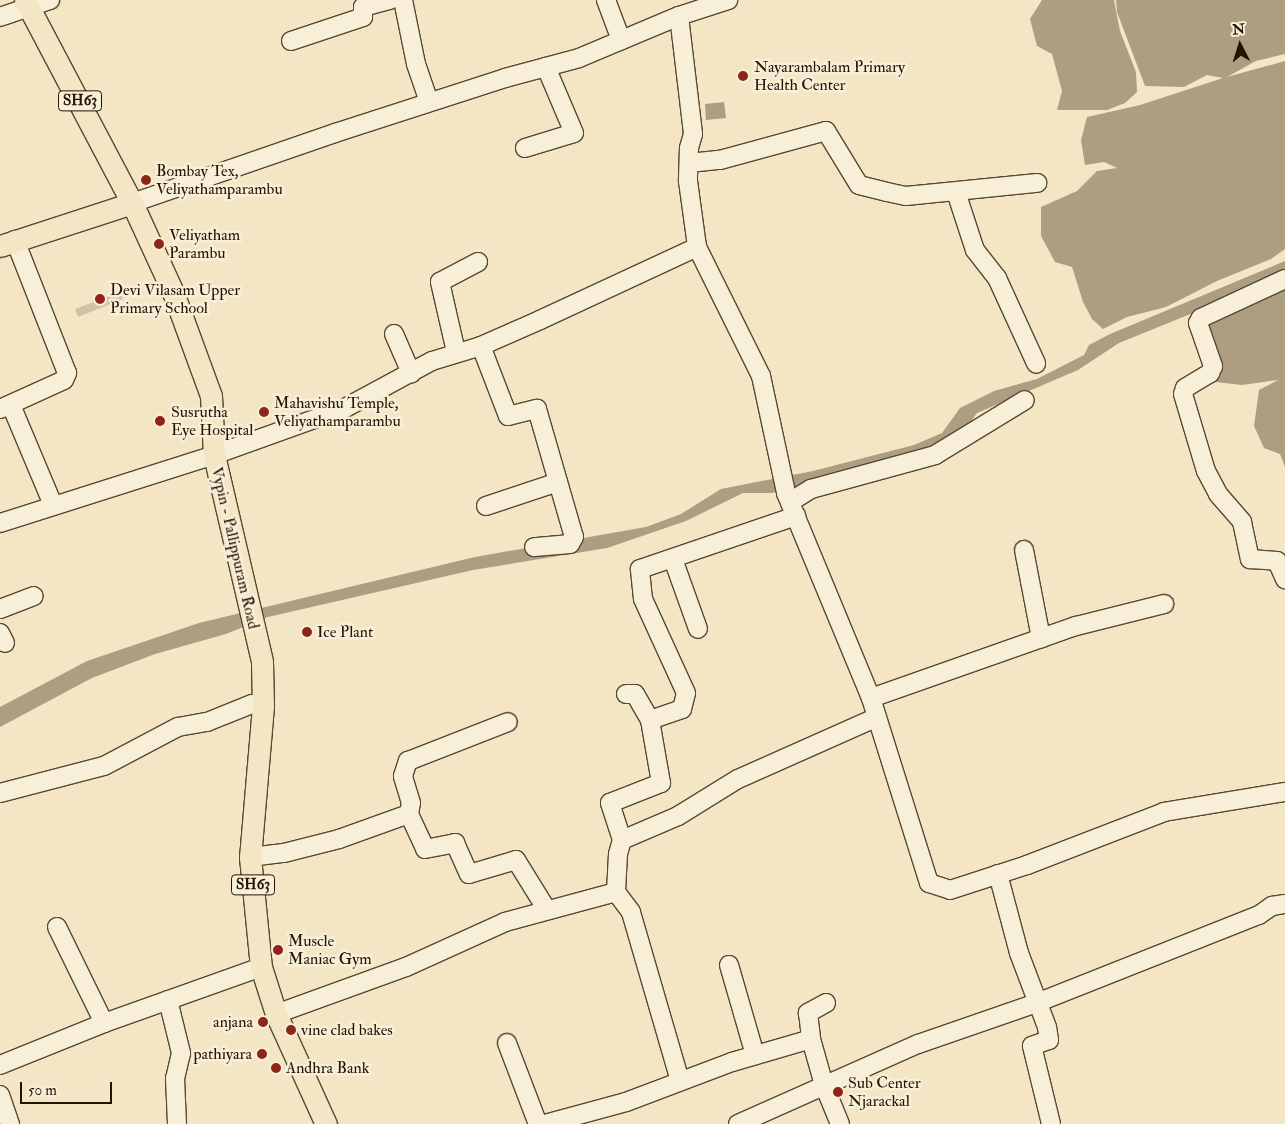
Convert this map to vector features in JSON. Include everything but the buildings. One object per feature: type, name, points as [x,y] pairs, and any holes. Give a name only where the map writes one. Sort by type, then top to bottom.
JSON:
[{"type":"main road","name":"Vypin - Pallippuram Road","points":[[27,3],[132,203],[173,292],[212,396],[214,455],[228,528],[249,596],[262,662],[263,706],[250,857],[261,967],[276,1014],[326,1124]]},
{"type":"main road","points":[[8,243],[132,203]]},
{"type":"street","points":[[0,17],[27,3],[50,0]]},
{"type":"street","points":[[291,41],[363,17],[363,7],[390,0]]},
{"type":"street","points":[[402,0],[416,64],[429,102]]},
{"type":"street","points":[[606,0],[621,40]]},
{"type":"street","points":[[132,203],[429,102],[579,58],[679,16],[728,0]]},
{"type":"street","points":[[679,16],[693,134],[688,181],[697,247],[761,376],[782,475],[791,504],[871,698],[929,884],[950,890],[1164,812],[1285,792]]},
{"type":"street","points":[[524,148],[574,134],[546,67]]},
{"type":"street","points":[[689,163],[720,160],[826,131],[859,184],[906,196],[1037,183]]},
{"type":"street","points":[[956,192],[975,250],[997,278],[1036,363]]},
{"type":"street","points":[[8,243],[67,373],[64,380],[6,407],[53,505]]},
{"type":"street","points":[[0,523],[214,455],[345,408],[411,372],[456,352],[481,346],[697,247]]},
{"type":"street","points":[[456,352],[440,282],[478,262]]},
{"type":"street","points":[[1285,279],[1201,318],[1198,323],[1213,366],[1210,373],[1185,388],[1184,394],[1206,471],[1218,494],[1242,522],[1250,559],[1277,561],[1285,580]]},
{"type":"street","points":[[394,334],[411,372]]},
{"type":"street","points":[[481,346],[508,416],[537,409],[574,537],[570,544],[534,547]]},
{"type":"street","points":[[650,720],[682,709],[686,694],[643,599],[640,570],[672,559],[791,504],[811,489],[935,455],[1025,400]]},
{"type":"street","points":[[486,506],[558,482]]},
{"type":"street","points":[[1024,550],[1041,638]]},
{"type":"street","points":[[672,559],[698,629]]},
{"type":"street","points":[[0,609],[34,596]]},
{"type":"street","points":[[871,698],[1092,621],[1164,604]]},
{"type":"street","points":[[626,694],[635,694],[650,720],[661,783],[610,803],[622,840],[616,892],[631,912],[680,1081]]},
{"type":"street","points":[[0,793],[96,768],[178,727],[207,722],[252,704],[263,706]]},
{"type":"street","points":[[622,840],[678,816],[738,779],[877,717]]},
{"type":"street","points":[[508,722],[408,761],[403,776],[411,803],[409,814],[425,849],[455,843],[469,874],[516,860],[547,910]]},
{"type":"street","points":[[250,857],[284,853],[339,839],[409,814]]},
{"type":"street","points":[[998,874],[1019,954],[1039,1002],[1049,1040],[1032,1046],[1051,1124]]},
{"type":"street","points":[[276,1014],[406,968],[505,922],[616,892]]},
{"type":"street","points":[[738,1124],[918,1044],[1039,1002],[1259,915],[1272,906],[1285,904]]},
{"type":"street","points":[[57,927],[104,1023]]},
{"type":"street","points":[[729,965],[755,1055]]},
{"type":"street","points":[[0,1065],[104,1023],[261,967]]},
{"type":"street","points":[[168,1000],[181,1053],[175,1078],[177,1124]]},
{"type":"street","points":[[826,1003],[808,1013],[811,1039],[824,1086],[840,1124]]},
{"type":"street","points":[[546,1124],[626,1102],[755,1055],[811,1039]]},
{"type":"street","points":[[507,1043],[538,1124]]},
{"type":"street","points":[[0,1095],[10,1124]]},
{"type":"shaded area","points":[[1042,0],[1114,0],[1120,31],[1136,72],[1137,92],[1125,103],[1107,110],[1057,110],[1062,91],[1052,54],[1037,46],[1030,19]]},
{"type":"shaded area","points":[[1116,0],[1285,0],[1285,54],[1256,61],[1227,77],[1285,61],[1285,249],[1271,259],[1217,281],[1166,307],[1127,317],[1103,329],[1092,319],[1083,302],[1072,267],[1055,262],[1041,236],[1041,207],[1077,191],[1097,171],[1117,168],[1104,162],[1085,165],[1081,140],[1087,117],[1140,105],[1223,78],[1207,75],[1184,87],[1145,86],[1117,12]]},
{"type":"shaded area","points":[[724,102],[726,118],[706,120],[705,104]]},
{"type":"shaded area","points":[[1285,261],[1285,270],[1193,313],[1119,343],[1078,370],[977,413],[954,445],[772,493],[743,493],[686,521],[607,548],[473,570],[268,617],[226,634],[155,654],[92,678],[0,727],[0,707],[87,661],[199,623],[475,557],[646,527],[681,514],[721,489],[813,471],[914,445],[942,433],[960,408],[994,391],[1037,379],[1084,355],[1089,345],[1110,334]]},
{"type":"shaded area","points":[[1285,277],[1285,467],[1280,454],[1264,448],[1254,426],[1259,390],[1278,380],[1242,385],[1216,382],[1201,320]]},
{"type":"shaded area","points":[[120,292],[123,299],[78,317],[75,309]]},
{"type":"place","name":"Nayarambalam Primary Health Center","points":[[743,76]]},
{"type":"place","name":"Bombay Tex, Veliyathamparambu","points":[[146,180]]},
{"type":"place","name":"Veliyatham Parambu","points":[[159,244]]},
{"type":"place","name":"Devi Vilasam Upper Primary School","points":[[100,299]]},
{"type":"place","name":"Mahavishu Temple, Veliyathamparambu","points":[[264,412]]},
{"type":"place","name":"Susrutha Eye Hospital","points":[[160,421]]},
{"type":"place","name":"Ice Plant","points":[[307,632]]},
{"type":"place","name":"Muscle Maniac Gym","points":[[278,950]]},
{"type":"place","name":"anjana","points":[[263,1022]]},
{"type":"place","name":"vine clad bakes","points":[[291,1030]]},
{"type":"place","name":"pathiyara","points":[[262,1054]]},
{"type":"place","name":"Andhra Bank","points":[[276,1068]]},
{"type":"place","name":"Sub Center Njarackal","points":[[838,1092]]}]
